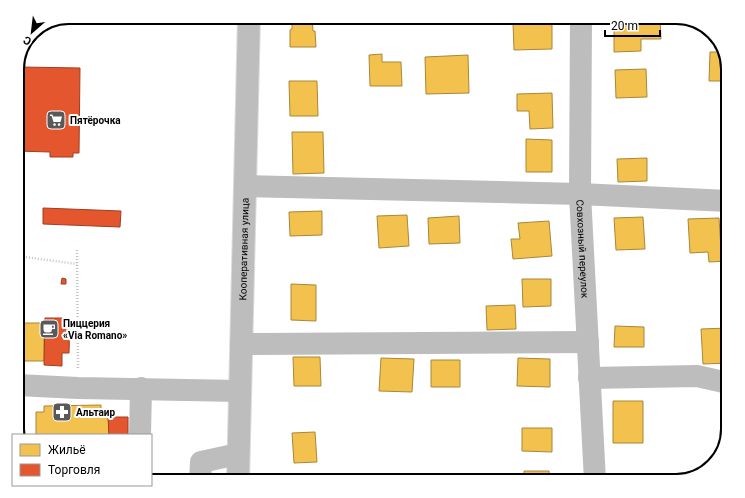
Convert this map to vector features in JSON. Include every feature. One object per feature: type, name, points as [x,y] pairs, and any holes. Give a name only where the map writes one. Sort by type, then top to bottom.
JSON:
[{"type":"street","name":"Кооперативная улица","points":[[238,474],[249,24]]},
{"type":"street","name":"Совхозный переулок","points":[[581,24],[580,194],[595,474]]},
{"type":"street","points":[[245,186],[580,194],[721,201]]},
{"type":"street","points":[[241,344],[588,342]]},
{"type":"street","points":[[590,378],[697,376],[721,381]]},
{"type":"street","points":[[24,385],[78,388],[240,391]]},
{"type":"street","points":[[140,434],[141,388]]},
{"type":"street","points":[[200,474],[201,462],[238,454]]},
{"type":"path","points":[[78,250],[78,388]]},
{"type":"path","points":[[24,257],[77,264]]},
{"type":"building: Жильё","points":[[292,24],[312,24],[313,31],[315,31],[316,47],[290,47],[290,30],[292,29]]},
{"type":"building: Жильё","points":[[513,24],[552,24],[552,49],[514,50]]},
{"type":"building: Жильё","points":[[620,24],[660,24],[661,39],[641,39],[641,51],[614,52],[614,29],[620,29]]},
{"type":"building: Жильё","points":[[710,52],[717,52],[721,63],[721,81],[709,81]]},
{"type":"building: Жильё","points":[[382,54],[382,62],[401,62],[402,86],[370,86],[369,55]]},
{"type":"building: Жильё","points":[[468,55],[469,93],[426,94],[425,57]]},
{"type":"building: Жильё","points":[[646,69],[647,97],[616,98],[615,70]]},
{"type":"building: Жильё","points":[[289,81],[317,81],[318,116],[290,116]]},
{"type":"building: Жильё","points":[[552,93],[553,128],[530,129],[529,111],[517,111],[517,94]]},
{"type":"building: Жильё","points":[[292,132],[323,132],[324,173],[293,174]]},
{"type":"building: Жильё","points":[[526,139],[552,140],[552,172],[526,172]]},
{"type":"building: Жильё","points":[[647,158],[647,181],[618,182],[617,159]]},
{"type":"building: Жильё","points":[[322,211],[322,235],[290,236],[289,212]]},
{"type":"building: Жильё","points":[[407,215],[409,246],[379,248],[377,216]]},
{"type":"building: Жильё","points":[[459,216],[460,243],[429,244],[428,218]]},
{"type":"building: Жильё","points":[[643,217],[645,249],[616,250],[614,218]]},
{"type":"building: Жильё","points":[[719,218],[721,261],[709,262],[708,252],[690,253],[688,219]]},
{"type":"building: Жильё","points":[[549,221],[552,256],[513,259],[511,239],[520,239],[518,223]]},
{"type":"building: Жильё","points":[[522,279],[551,279],[551,306],[523,307]]},
{"type":"building: Жильё","points":[[291,284],[316,285],[316,321],[291,320]]},
{"type":"building: Жильё","points":[[515,305],[516,329],[487,330],[486,306]]},
{"type":"building: Жильё","points":[[24,323],[44,323],[44,361],[24,361]]},
{"type":"building: Жильё","points":[[615,326],[644,327],[644,347],[614,347]]},
{"type":"building: Жильё","points":[[721,328],[721,363],[703,364],[701,329]]},
{"type":"building: Жильё","points":[[293,357],[320,357],[321,386],[294,386]]},
{"type":"building: Жильё","points":[[381,358],[414,359],[412,392],[379,391]]},
{"type":"building: Жильё","points":[[518,358],[550,359],[550,387],[517,386]]},
{"type":"building: Жильё","points":[[431,360],[460,360],[460,387],[431,387]]},
{"type":"building: Жильё","points":[[613,401],[643,401],[643,443],[613,443]]},
{"type":"building: Жильё","points":[[101,405],[101,411],[108,411],[109,434],[36,434],[36,412],[44,412],[44,406]]},
{"type":"building: Жильё","points":[[522,428],[552,428],[552,452],[522,451]]},
{"type":"building: Жильё","points":[[315,432],[317,462],[294,463],[292,433]]},
{"type":"building: Жильё","points":[[524,471],[549,471],[549,474],[524,474]]},
{"type":"building: Торговля","points":[[24,67],[80,68],[79,153],[73,153],[73,157],[50,157],[50,152],[24,151]]},
{"type":"building: Торговля","points":[[43,208],[121,211],[120,227],[43,224]]},
{"type":"building: Торговля","points":[[62,278],[66,279],[66,284],[61,284]]},
{"type":"building: Торговля","points":[[45,318],[70,318],[69,353],[62,353],[62,366],[44,365]]},
{"type":"building: Торговля","points":[[108,417],[128,417],[128,434],[109,434]]},
{"type":"place","name":"Пятёрочка","points":[[56,120]]},
{"type":"place","name":"Пиццерия «Via Romano»","points":[[49,329]]},
{"type":"place","name":"Альтаир","points":[[62,412]]}]
